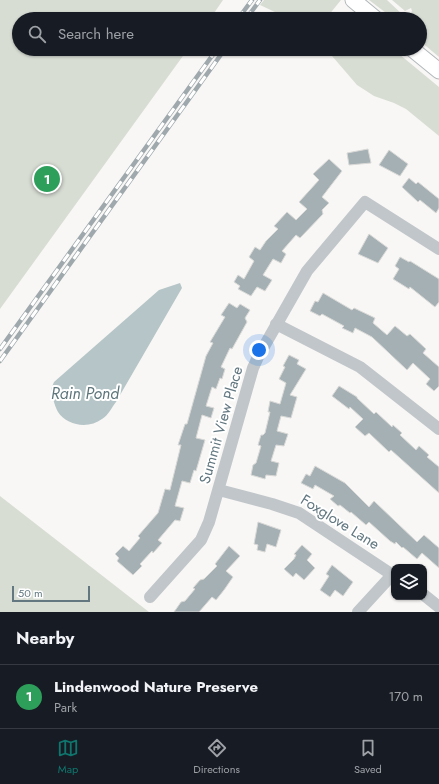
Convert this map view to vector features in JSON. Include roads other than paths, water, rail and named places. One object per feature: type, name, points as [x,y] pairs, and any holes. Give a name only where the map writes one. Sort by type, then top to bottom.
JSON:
[{"type":"main road","points":[[354,1],[367,12]]},
{"type":"main road","points":[[421,56],[439,71]]},
{"type":"street","name":"Summit View Place","points":[[150,597],[201,540],[212,516],[253,368],[276,324],[307,271],[365,202],[439,249]]},
{"type":"street","points":[[276,324],[360,367],[439,430]]},
{"type":"street","name":"Foxglove Lane","points":[[219,490],[299,513],[391,575]]},
{"type":"street","points":[[358,612],[391,578]]},
{"type":"street","points":[[427,597],[439,607]]},
{"type":"water","name":"Rain Pond","points":[[180,283],[182,288],[116,402],[106,416],[97,422],[85,425],[72,423],[62,417],[58,412],[53,398],[51,389],[54,382],[159,290]]},
{"type":"railway","points":[[243,12],[252,0]]},
{"type":"railway","points":[[251,12],[260,0]]},
{"type":"railway","points":[[0,349],[212,56]]},
{"type":"railway","points":[[0,361],[220,56]]},
{"type":"place","name":"Lindenwood Nature Preserve","points":[[47,179]]}]
